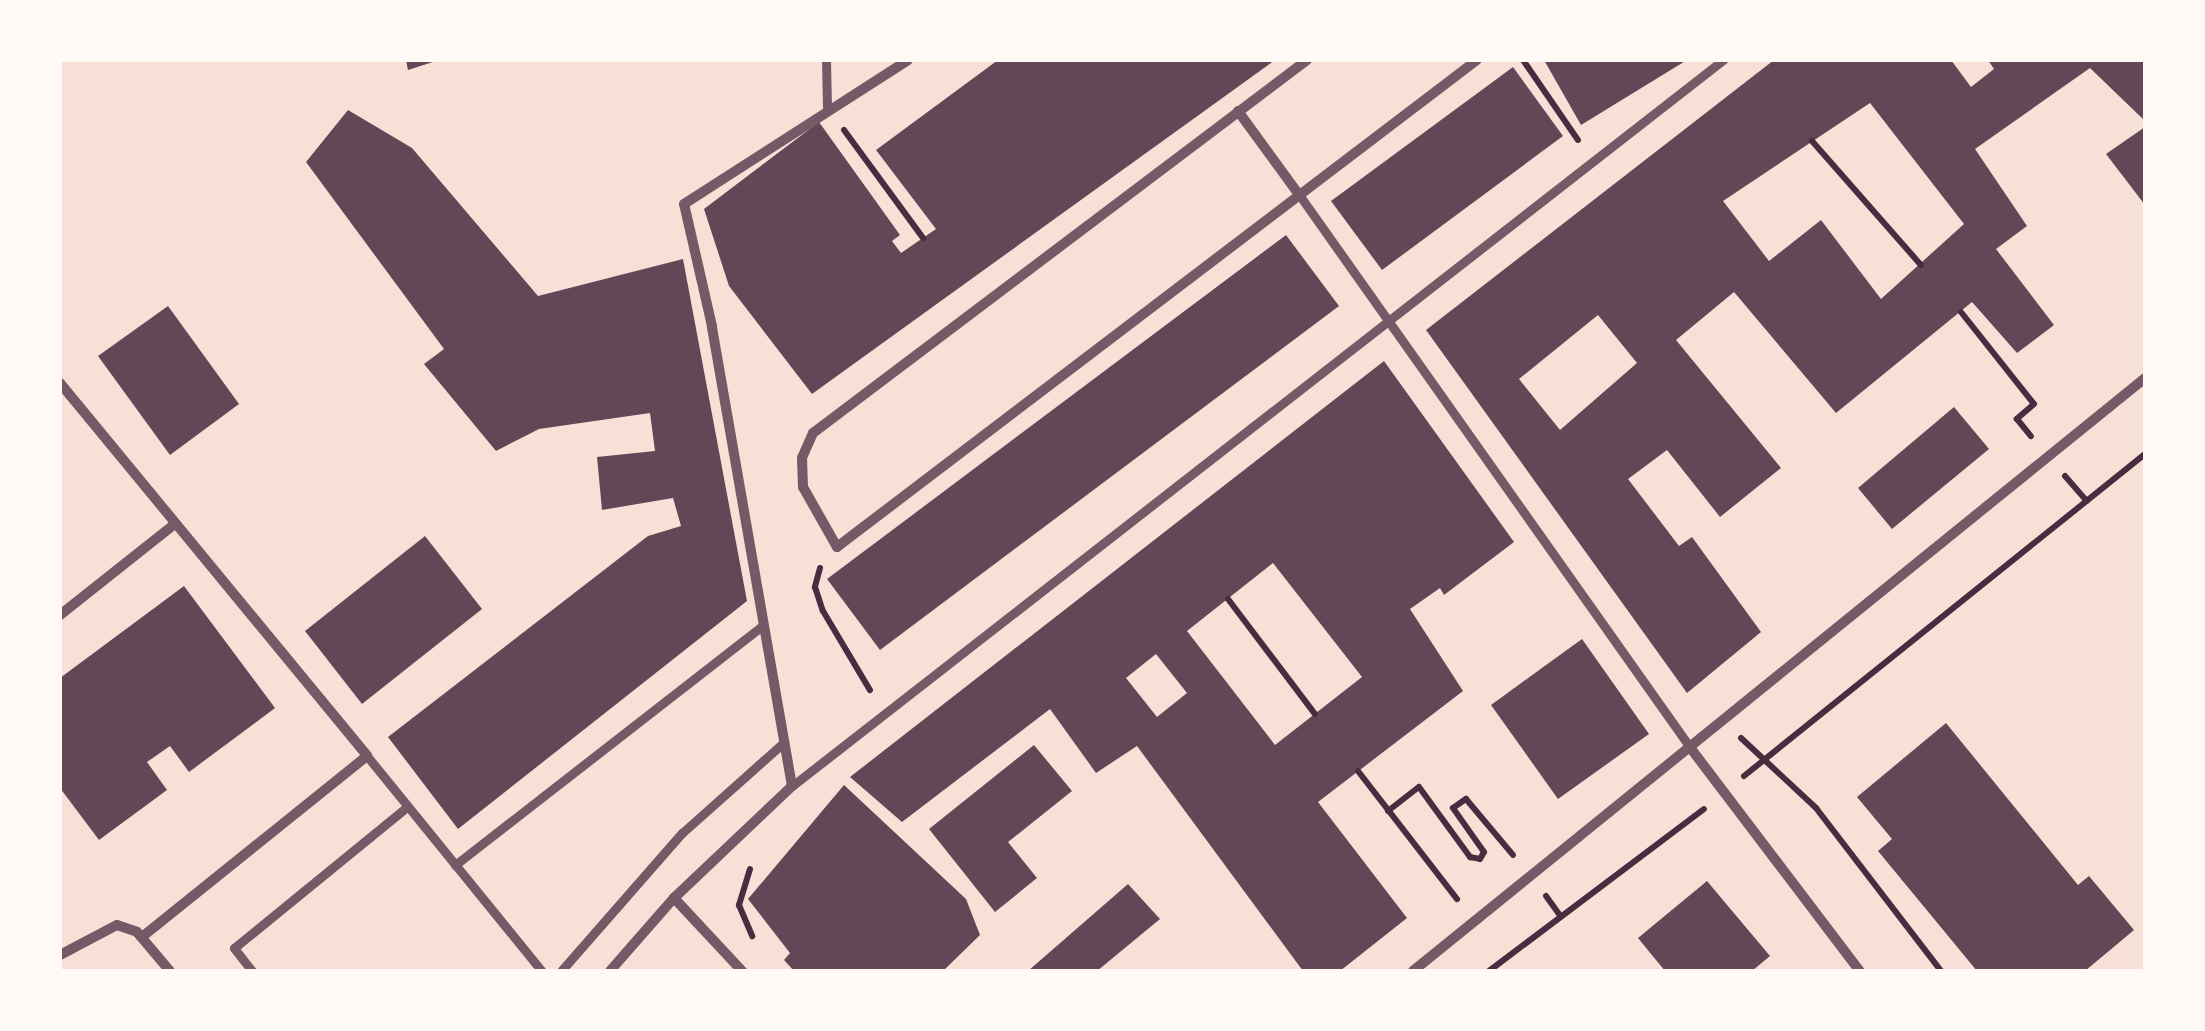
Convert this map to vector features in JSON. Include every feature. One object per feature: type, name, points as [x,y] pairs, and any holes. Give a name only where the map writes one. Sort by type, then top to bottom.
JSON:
[{"type":"street","points":[[826,60],[827,107]]},
{"type":"street","points":[[792,786],[712,326],[684,204],[827,107],[908,60]]},
{"type":"street","points":[[1307,60],[813,433],[802,458],[804,487],[837,547],[1477,60]]},
{"type":"street","points":[[610,971],[674,898],[792,786],[1385,318],[1722,60]]},
{"type":"street","points":[[1238,111],[1692,750],[1860,971]]},
{"type":"street","points":[[1413,971],[1529,874],[1692,750],[2145,378]]},
{"type":"street","points":[[60,384],[542,971]]},
{"type":"street","points":[[60,615],[175,524]]},
{"type":"street","points":[[455,865],[762,626]]},
{"type":"street","points":[[562,971],[682,833],[784,742]]},
{"type":"street","points":[[142,937],[367,756]]},
{"type":"street","points":[[252,971],[234,948],[408,807]]},
{"type":"street","points":[[674,898],[742,971]]},
{"type":"street","points":[[60,955],[117,925],[142,937],[170,971]]},
{"type":"path","points":[[1523,60],[1590,158]]},
{"type":"path","points":[[827,107],[923,238]]},
{"type":"path","points":[[1812,141],[1921,265]]},
{"type":"path","points":[[1961,312],[2034,404]]},
{"type":"path","points":[[1489,971],[1724,794],[2145,454]]},
{"type":"path","points":[[837,547],[821,566],[816,587],[822,611],[884,713]]},
{"type":"path","points":[[1228,599],[1316,714]]},
{"type":"path","points":[[1760,762],[1816,808],[1941,971]]},
{"type":"path","points":[[1358,771],[1472,920]]},
{"type":"path","points":[[1388,811],[1419,788],[1475,860],[1484,852],[1453,808],[1470,801],[1560,915]]},
{"type":"path","points":[[757,946],[739,905],[741,884],[760,859]]},
{"type":"building","points":[[406,60],[436,60],[436,61],[408,70]]},
{"type":"building","points":[[998,60],[1275,60],[812,394],[729,286],[704,209],[819,122],[900,235],[892,241],[901,253],[936,229],[876,150]]},
{"type":"building","points":[[1544,60],[1687,60],[1581,125]]},
{"type":"building","points":[[1774,60],[1951,60],[1971,87],[1994,69],[1988,60],[2145,60],[2145,121],[2090,68],[1975,149],[2027,226],[1996,249],[2054,325],[2017,353],[1972,302],[1836,413],[1734,292],[1676,340],[1781,468],[1720,517],[1667,450],[1628,479],[1679,546],[1692,537],[1761,632],[1687,693],[1426,330]],"holes":[[[1870,103],[1964,224],[1881,299],[1821,220],[1769,261],[1723,201]],[[1598,315],[1637,363],[1560,430],[1519,379]]]},
{"type":"building","points":[[1513,67],[1563,136],[1382,270],[1331,201]]},
{"type":"building","points":[[348,110],[412,148],[538,296],[683,259],[747,601],[458,829],[388,737],[648,536],[681,526],[673,498],[602,510],[597,457],[655,451],[650,413],[539,429],[496,451],[424,364],[444,349],[306,162]]},
{"type":"building","points":[[2145,127],[2145,205],[2106,154]]},
{"type":"building","points":[[1286,235],[1339,306],[880,650],[827,579]]},
{"type":"building","points":[[168,306],[239,404],[170,455],[98,356]]},
{"type":"building","points":[[1384,361],[1514,542],[1444,595],[1440,588],[1410,609],[1463,691],[1318,802],[1407,918],[1340,971],[1303,971],[1137,746],[1096,773],[1050,709],[902,822],[850,777]],"holes":[[[1273,563],[1362,677],[1275,745],[1187,631]],[[1156,654],[1187,693],[1157,717],[1126,678]]]},
{"type":"building","points":[[1954,407],[1989,449],[1892,529],[1858,488]]},
{"type":"building","points":[[425,536],[482,609],[362,704],[305,631]]},
{"type":"building","points":[[184,586],[275,708],[189,772],[170,746],[147,762],[167,790],[99,840],[60,788],[60,678]]},
{"type":"building","points":[[1582,639],[1649,734],[1558,799],[1491,705]]},
{"type":"building","points":[[1946,723],[2078,885],[2089,876],[2134,930],[2085,971],[1977,971],[1878,851],[1892,839],[1857,797]]},
{"type":"building","points":[[1034,745],[1072,791],[1008,842],[1037,878],[995,912],[929,829]]},
{"type":"building","points":[[844,785],[966,899],[980,935],[943,971],[794,971],[784,960],[790,953],[748,899]]},
{"type":"building","points":[[1707,881],[1770,956],[1752,971],[1665,971],[1638,938]]},
{"type":"building","points":[[1128,884],[1160,919],[1097,971],[1028,971]]}]
